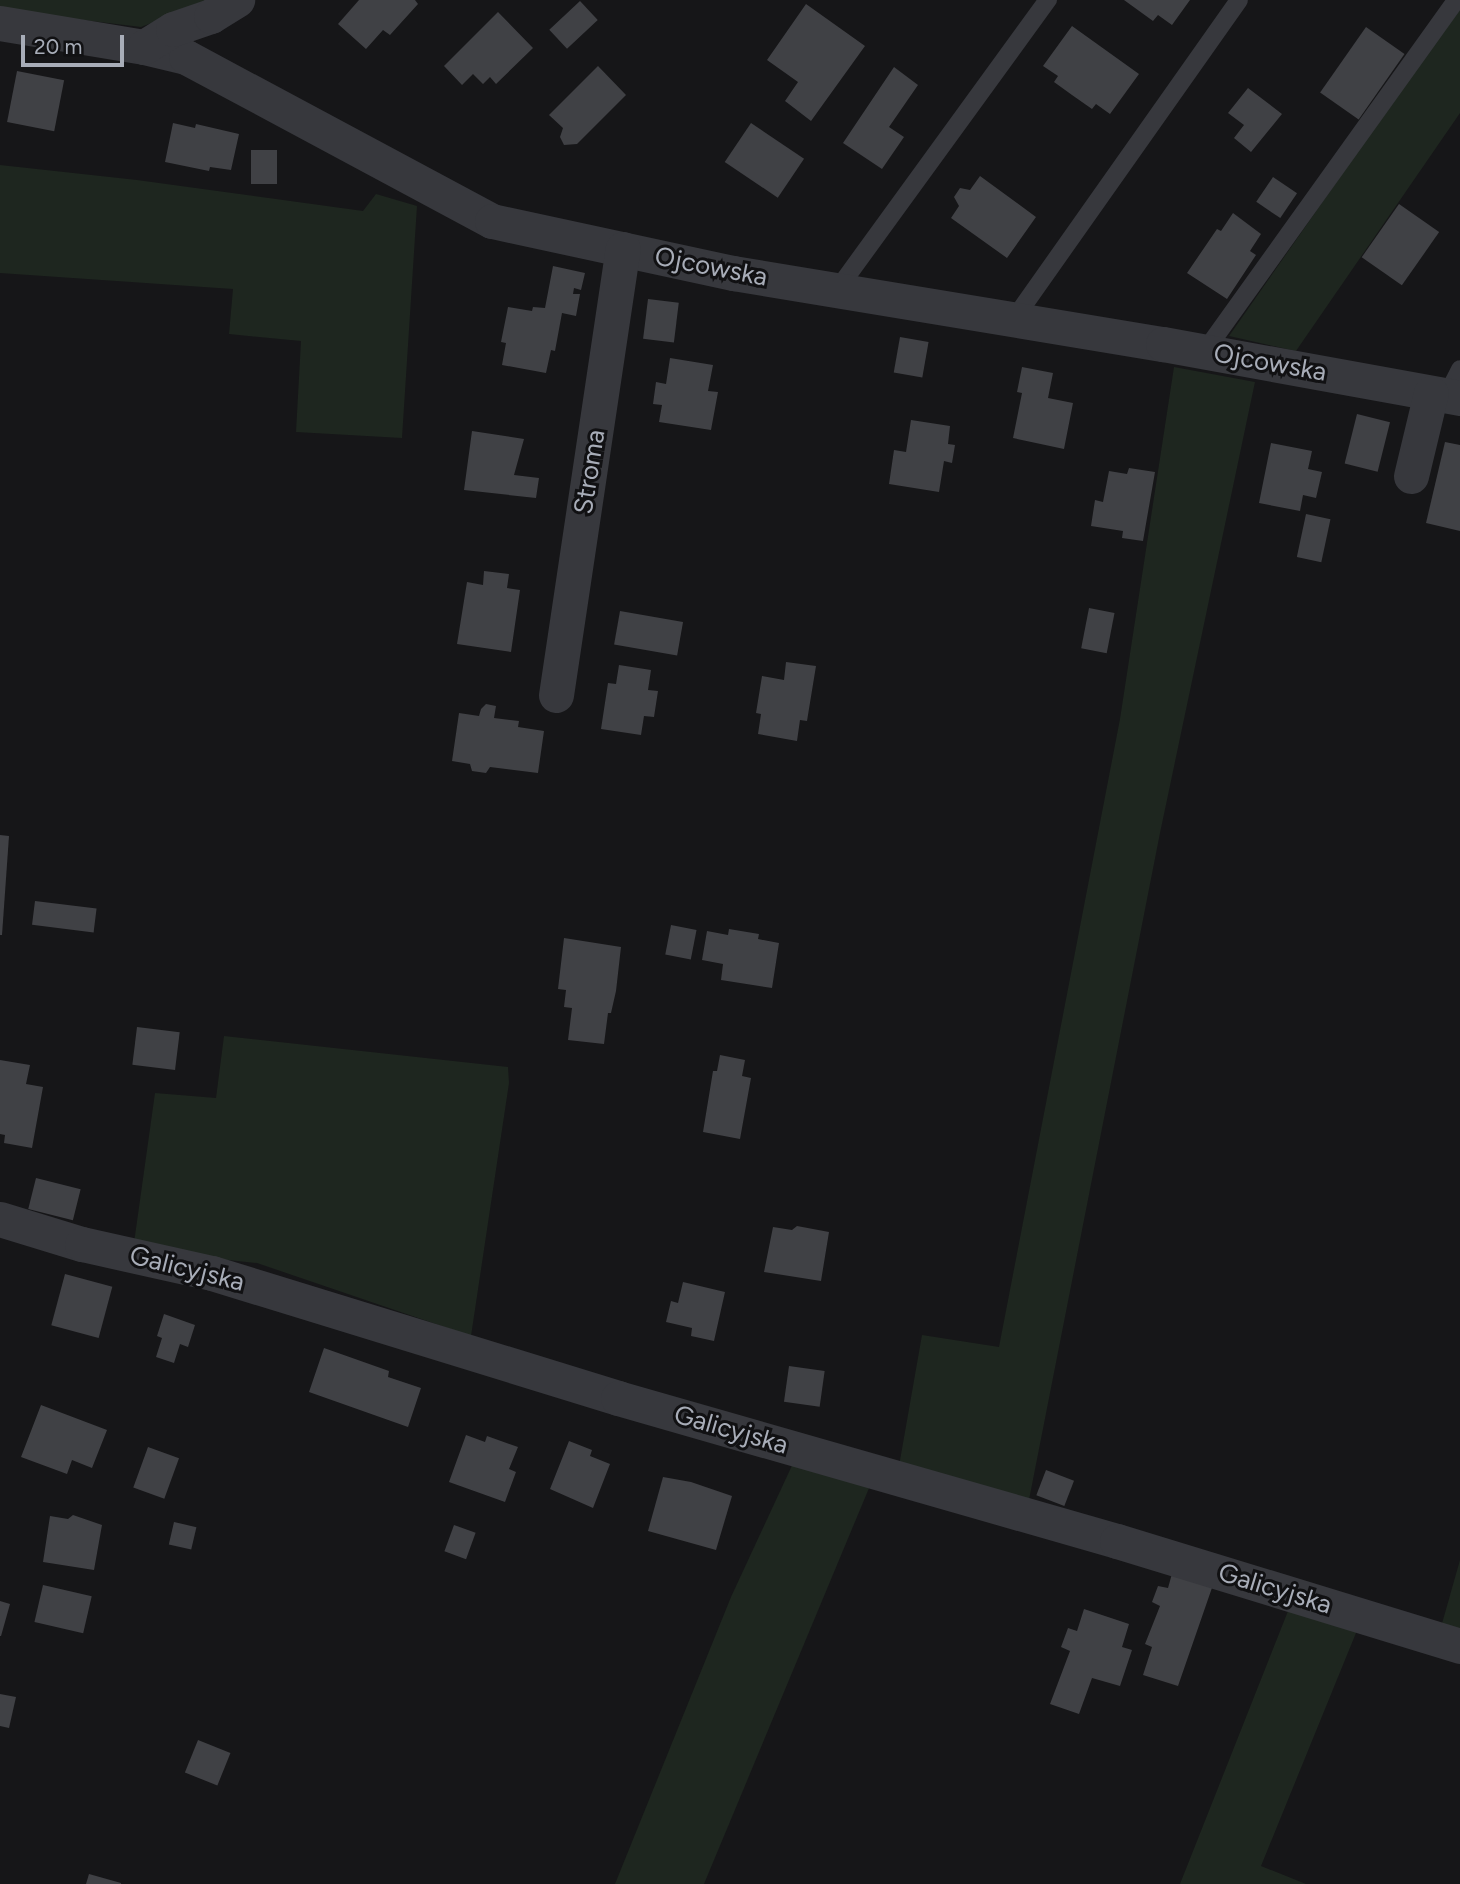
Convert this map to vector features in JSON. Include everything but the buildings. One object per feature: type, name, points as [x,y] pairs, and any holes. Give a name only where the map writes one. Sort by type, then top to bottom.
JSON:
[{"type":"street","points":[[144,47],[173,29],[211,16],[237,0]]},
{"type":"street","name":"Ojcowska","points":[[0,23],[144,47],[186,57],[492,221],[733,273],[1205,351],[1452,388]]},
{"type":"street","name":"Stroma","points":[[556,695],[623,249]]},
{"type":"street","points":[[1411,476],[1452,388]]},
{"type":"street","name":"Galicyjska","points":[[0,1219],[82,1244],[212,1273],[618,1398],[1117,1541],[1460,1646]]},
{"type":"lane","points":[[836,290],[1048,0]]},
{"type":"lane","points":[[1014,319],[1239,0]]},
{"type":"lane","points":[[1205,351],[1456,0]]},
{"type":"shaded area","points":[[0,0],[211,0],[141,27],[0,10]]},
{"type":"shaded area","points":[[1460,5],[1460,113],[1296,351],[1229,336]]},
{"type":"shaded area","points":[[0,165],[137,180],[363,211],[376,194],[417,206],[402,438],[296,432],[301,341],[229,334],[233,289],[0,273]]},
{"type":"shaded area","points":[[1174,367],[1255,382],[1160,833],[1028,1505],[899,1466],[922,1335],[999,1347],[1120,719]]},
{"type":"shaded area","points":[[224,1036],[508,1067],[509,1083],[471,1336],[257,1263],[133,1250],[155,1093],[216,1098]]},
{"type":"shaded area","points":[[795,1459],[872,1481],[704,1884],[615,1884],[731,1597]]},
{"type":"shaded area","points":[[1460,1560],[1460,1633],[1441,1627]]},
{"type":"shaded area","points":[[1292,1601],[1358,1628],[1261,1866],[1306,1884],[1180,1884]]}]
